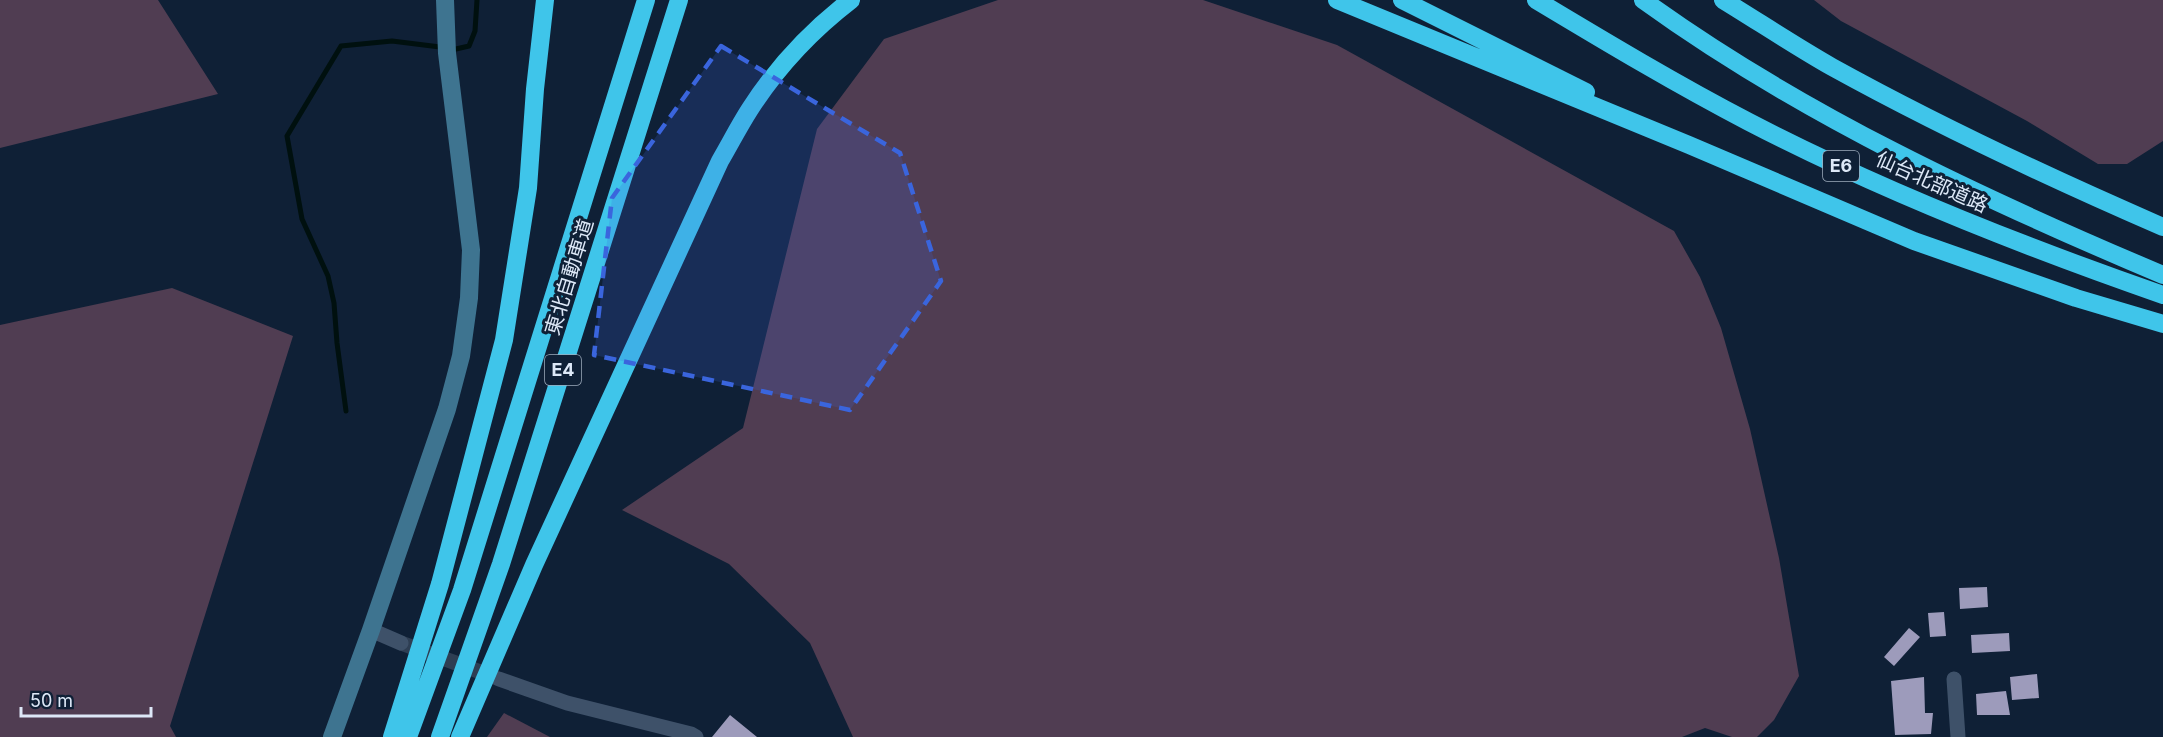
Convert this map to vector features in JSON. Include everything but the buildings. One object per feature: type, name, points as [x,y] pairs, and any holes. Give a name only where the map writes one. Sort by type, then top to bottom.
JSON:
[{"type":"highway","points":[[392,737],[440,584],[504,340],[528,189],[544,0]]},
{"type":"highway","name":"東北自動車道","points":[[408,737],[462,590],[645,0]]},
{"type":"highway","name":"東北自動車道","points":[[440,737],[501,564],[679,0]]},
{"type":"highway","points":[[460,737],[534,565],[720,161],[751,107],[790,57],[822,23],[851,0]]},
{"type":"highway","points":[[1337,0],[1689,145],[1914,241],[2076,298],[2163,324]]},
{"type":"highway","points":[[1402,0],[1689,145]]},
{"type":"highway","name":"仙台北部道路","points":[[1536,0],[1637,61],[1749,122],[1879,184],[1992,232],[2163,295]]},
{"type":"highway","points":[[1643,0],[1738,64],[1841,124],[2001,204],[2163,275]]},
{"type":"highway","points":[[1723,0],[1830,66],[1946,128],[2056,180],[2163,226]]},
{"type":"street","points":[[332,737],[447,409],[461,356],[471,250],[448,59],[445,0]]},
{"type":"street","points":[[371,630],[401,643]]},
{"type":"street","points":[[499,679],[567,703],[696,737]]},
{"type":"street","points":[[1954,679],[1958,737]]},
{"type":"highlighted area","points":[[721,46],[900,153],[941,281],[850,410],[594,355],[612,198]]},
{"type":"shaded area","points":[[0,0],[158,0],[218,94],[0,148]]},
{"type":"shaded area","points":[[998,0],[1203,0],[1337,45],[1674,231],[1700,277],[1721,328],[1750,429],[1779,558],[1799,676],[1774,720],[1757,737],[1732,737],[1705,728],[1682,737],[853,737],[810,643],[729,564],[622,510],[743,428],[817,129],[884,39]]},
{"type":"shaded area","points":[[1814,0],[2163,0],[2163,141],[2127,164],[2098,164],[2027,121],[1841,21]]},
{"type":"shaded area","points":[[172,288],[293,336],[170,726],[176,737],[0,737],[0,325]]},
{"type":"shaded area","points":[[504,713],[550,737],[487,737]]},
{"type":"waterway","points":[[346,411],[334,303],[328,276],[302,219],[287,136],[341,46],[392,41],[456,49],[469,46],[475,31],[477,0]]},
{"type":"tunnel","points":[[401,643],[497,678]]}]
